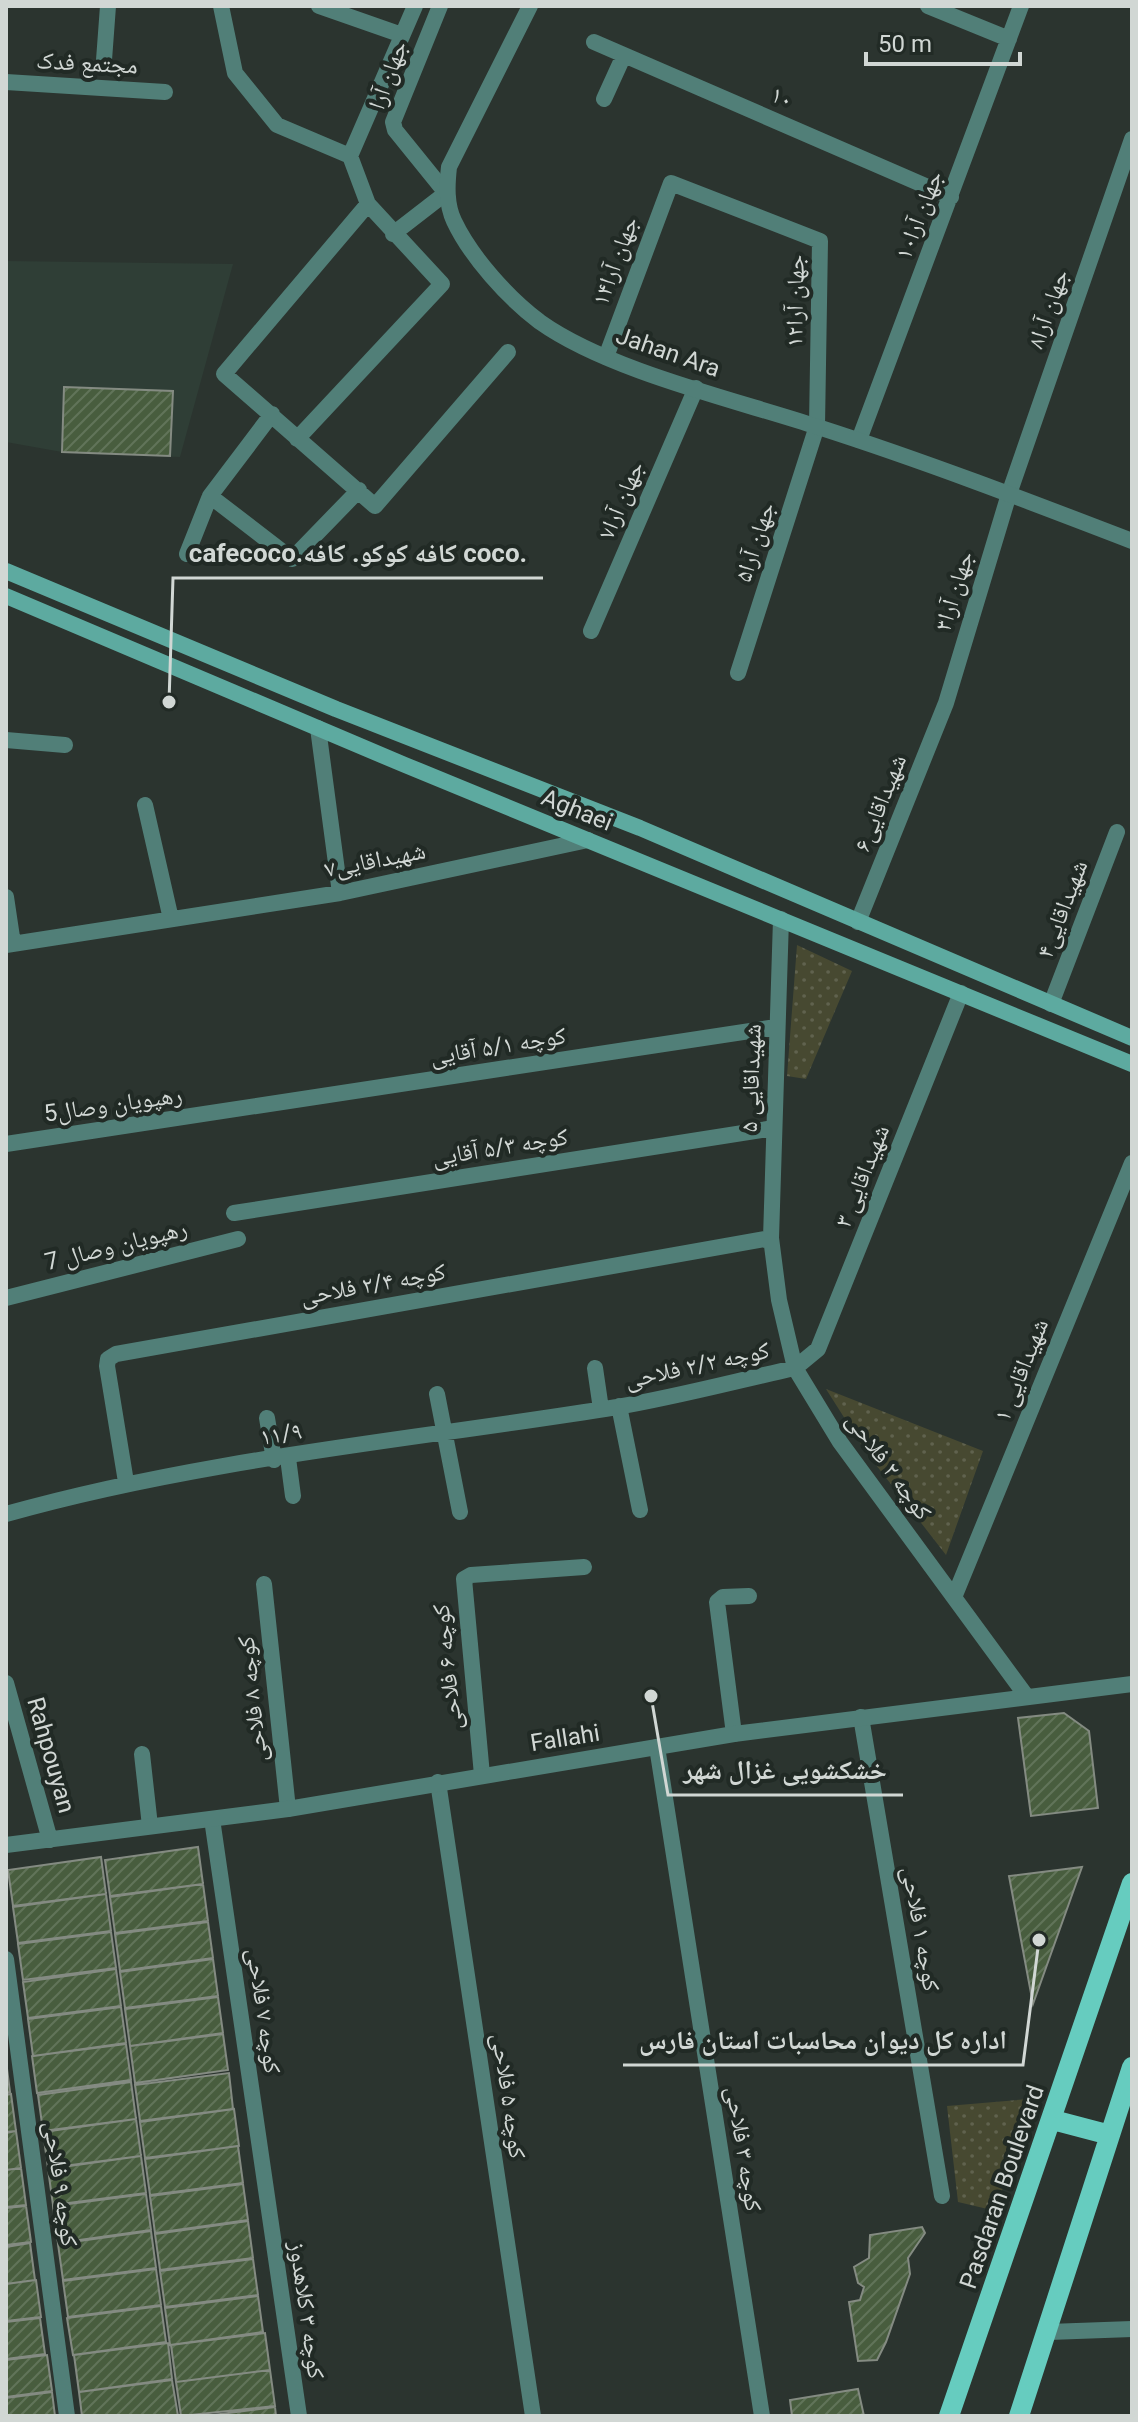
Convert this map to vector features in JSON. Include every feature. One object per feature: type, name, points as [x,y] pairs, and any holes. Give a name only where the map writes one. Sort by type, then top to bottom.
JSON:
[{"type":"main road","name":"Aghaei","points":[[6,571],[336,709],[640,828],[1132,1038]]},
{"type":"main road","name":"Aghaei","points":[[6,596],[1132,1064]]},
{"type":"main road","points":[[152,657],[161,635]]},
{"type":"main road","name":"Pasdaran Boulevard","points":[[949,2416],[1132,1883]]},
{"type":"main road","points":[[1019,2416],[1049,2332],[1132,2067]]},
{"type":"main road","points":[[1053,2120],[1110,2135]]},
{"type":"street","points":[[104,60],[107,6]]},
{"type":"street","points":[[221,6],[235,73],[277,125],[350,156]]},
{"type":"street","points":[[319,6],[402,35]]},
{"type":"street","points":[[297,439],[442,284],[368,204],[350,156],[415,6]]},
{"type":"street","name":"جهان آرا","points":[[440,6],[393,122],[395,130],[446,193]]},
{"type":"street","points":[[393,234],[446,193],[449,167],[530,6]]},
{"type":"street","points":[[928,6],[1009,39]]},
{"type":"street","name":"جهان آرا۱۰","points":[[859,440],[1021,6]]},
{"type":"street","name":"۱۰","points":[[594,42],[951,197]]},
{"type":"street","points":[[604,99],[624,55]]},
{"type":"street","name":"مجتمع فدک","points":[[6,82],[165,92]]},
{"type":"street","name":"جهان آرا۸","points":[[1009,494],[1132,139]]},
{"type":"street","name":"جهان آرا۱۴","points":[[606,357],[671,183]]},
{"type":"street","name":"جهان آرا۱۲","points":[[671,183],[820,241],[817,426]]},
{"type":"street","name":"Jahan Ara","points":[[446,193],[453,220],[484,265],[512,296],[541,322],[606,357],[859,440],[1132,541]]},
{"type":"street","points":[[368,204],[224,374],[375,506],[508,352]]},
{"type":"street","name":"جهان آرا۷","points":[[591,631],[696,388]]},
{"type":"street","points":[[187,554],[210,496],[272,414]]},
{"type":"street","name":"جهان آرا۵","points":[[738,673],[817,426]]},
{"type":"street","points":[[210,496],[292,559],[359,490]]},
{"type":"street","name":"جهان آرا۳","points":[[946,703],[1009,494]]},
{"type":"street","name":"شهیداقایی۶","points":[[858,922],[946,703]]},
{"type":"street","points":[[318,728],[340,893]]},
{"type":"street","points":[[6,740],[65,745]]},
{"type":"street","points":[[145,805],[171,919]]},
{"type":"street","name":"شهیداقایی۴","points":[[1051,1004],[1117,832]]},
{"type":"street","name":"شهیداقایی۷","points":[[10,945],[340,893],[588,840]]},
{"type":"street","points":[[6,897],[10,945]]},
{"type":"street","name":"۵ شهیداقایی","points":[[771,1238],[781,919]]},
{"type":"street","name":"۳ شهیداقایی","points":[[795,1368],[818,1349],[961,993]]},
{"type":"street","name":"کوچه ۵/۱ آقایی","points":[[228,1112],[776,1027]]},
{"type":"street","name":"رهپویان وصال5","points":[[6,1144],[228,1112]]},
{"type":"street","name":"کوچه ۵/۳ آقایی","points":[[234,1213],[774,1128]]},
{"type":"street","name":"۱ شهیداقایی","points":[[955,1595],[1132,1163]]},
{"type":"street","name":"کوچه ۲ فلاحی","points":[[771,1238],[779,1300],[795,1368],[840,1442],[1027,1697]]},
{"type":"street","name":"کوچه ۲/۴ فلاحی","points":[[126,1482],[107,1366],[108,1359],[116,1354],[771,1238]]},
{"type":"street","name":"7 رهپویان وصال","points":[[6,1298],[238,1239]]},
{"type":"street","points":[[595,1368],[601,1409]]},
{"type":"street","name":"کوچه ۲/۲ فلاحی","points":[[640,1510],[619,1406],[795,1368]]},
{"type":"street","points":[[437,1394],[460,1512]]},
{"type":"street","name":"۱۱/۹","points":[[6,1514],[126,1482],[443,1430],[619,1406]]},
{"type":"street","points":[[267,1418],[293,1496]]},
{"type":"street","name":"کوچه ۶ فلاحی","points":[[482,1775],[464,1579],[471,1575],[584,1567]]},
{"type":"street","name":"کوچه ۸ فلاحی","points":[[264,1584],[288,1809]]},
{"type":"street","points":[[734,1734],[717,1602],[723,1597],[749,1596]]},
{"type":"street","name":"Rahpouyan","points":[[6,1683],[50,1840]]},
{"type":"street","name":"Fallahi","points":[[6,1845],[288,1809],[734,1734],[1132,1684]]},
{"type":"street","name":"کوچه ۱ فلاحی","points":[[861,1717],[942,2196]]},
{"type":"street","name":"کوچه ۳ فلاحی","points":[[657,1747],[762,2416]]},
{"type":"street","points":[[142,1754],[150,1826]]},
{"type":"street","name":"کوچه ۵ فلاحی","points":[[438,1782],[533,2416]]},
{"type":"street","name":"کوچه ۷ فلاحی","points":[[212,1819],[268,2211]]},
{"type":"street","name":"کوچه ۹ فلاحی","points":[[6,1959],[67,2416]]},
{"type":"street","name":"کوچه ۳ کلاهدوز","points":[[268,2211],[299,2416]]},
{"type":"street","points":[[1049,2332],[1132,2329]]},
{"type":"shaded area","points":[[6,261],[233,264],[180,457],[62,452],[6,442]]},
{"type":"green space","points":[[797,945],[852,971],[806,1079],[787,1076]]},
{"type":"green space","points":[[826,1389],[983,1451],[946,1555],[866,1452]]},
{"type":"green space","points":[[1029,2099],[996,2211],[958,2202],[947,2106]]},
{"type":"building","points":[[64,387],[173,391],[170,456],[62,452]]},
{"type":"building","points":[[1064,1713],[1089,1731],[1098,1808],[1031,1816],[1018,1718]]},
{"type":"building","points":[[198,1847],[203,1884],[110,1896],[105,1860]]},
{"type":"building","points":[[101,1857],[106,1894],[13,1906],[8,1870]]},
{"type":"building","points":[[1082,1867],[1033,2004],[1009,1876]]},
{"type":"building","points":[[203,1884],[208,1921],[115,1933],[110,1897]]},
{"type":"building","points":[[106,1894],[111,1931],[18,1943],[13,1907]]},
{"type":"building","points":[[208,1922],[213,1958],[120,1971],[115,1934]]},
{"type":"building","points":[[111,1932],[116,1968],[23,1980],[18,1944]]},
{"type":"building","points":[[213,1959],[218,1996],[125,2008],[120,1972]]},
{"type":"building","points":[[116,1969],[121,2006],[28,2018],[23,1982]]},
{"type":"building","points":[[218,1997],[223,2033],[130,2046],[125,2009]]},
{"type":"building","points":[[121,2007],[126,2043],[33,2056],[28,2019]]},
{"type":"building","points":[[223,2034],[228,2070],[135,2083],[130,2046]]},
{"type":"building","points":[[126,2044],[131,2080],[37,2093],[32,2056]]},
{"type":"building","points":[[6,2061],[10,2092],[6,2093]]},
{"type":"building","points":[[229,2073],[233,2109],[140,2121],[135,2085]]},
{"type":"building","points":[[131,2082],[136,2119],[43,2131],[38,2095]]},
{"type":"building","points":[[11,2094],[16,2131],[6,2132],[6,2095]]},
{"type":"building","points":[[234,2109],[239,2146],[145,2158],[140,2122]]},
{"type":"building","points":[[136,2119],[141,2156],[48,2168],[43,2132]]},
{"type":"building","points":[[16,2131],[21,2168],[6,2170],[6,2133]]},
{"type":"building","points":[[238,2146],[243,2183],[150,2195],[145,2159]]},
{"type":"building","points":[[141,2156],[146,2193],[53,2205],[48,2169]]},
{"type":"building","points":[[21,2168],[26,2205],[6,2207],[6,2170]]},
{"type":"building","points":[[243,2184],[248,2220],[155,2233],[150,2196]]},
{"type":"building","points":[[146,2194],[151,2230],[58,2243],[53,2206]]},
{"type":"building","points":[[26,2206],[31,2242],[6,2245],[6,2208]]},
{"type":"building","points":[[248,2221],[253,2258],[160,2270],[155,2234]]},
{"type":"building","points":[[922,2227],[925,2233],[908,2258],[910,2274],[886,2342],[877,2360],[858,2361],[849,2302],[860,2300],[864,2287],[858,2283],[854,2267],[869,2258],[870,2235]]},
{"type":"building","points":[[151,2231],[156,2268],[63,2280],[58,2244]]},
{"type":"building","points":[[30,2243],[35,2280],[6,2284],[6,2247]]},
{"type":"building","points":[[253,2259],[258,2295],[165,2307],[160,2271]]},
{"type":"building","points":[[156,2269],[161,2305],[68,2317],[63,2281]]},
{"type":"building","points":[[36,2280],[41,2317],[6,2321],[6,2284]]},
{"type":"building","points":[[258,2296],[263,2332],[170,2345],[165,2308]]},
{"type":"building","points":[[161,2306],[166,2342],[73,2355],[67,2318]]},
{"type":"building","points":[[40,2318],[45,2354],[6,2359],[6,2322]]},
{"type":"building","points":[[265,2333],[270,2370],[176,2382],[171,2345]]},
{"type":"building","points":[[168,2343],[172,2379],[79,2392],[74,2355]]},
{"type":"building","points":[[47,2355],[52,2391],[6,2397],[6,2360]]},
{"type":"building","points":[[270,2370],[275,2406],[181,2416],[176,2382]]},
{"type":"building","points":[[172,2380],[178,2416],[82,2416],[79,2392]]},
{"type":"building","points":[[858,2389],[864,2416],[792,2416],[790,2400]]},
{"type":"building","points":[[52,2392],[55,2416],[6,2416],[6,2398]]},
{"type":"building","points":[[275,2407],[276,2416],[205,2416]]},
{"type":"place","name":"cafecoco.کافه کوکو. کافه coco.","points":[[169,702]]},
{"type":"place","name":"خشکشویی غزال شهر","points":[[651,1696]]},
{"type":"place","name":"اداره کل دیوان محاسبات استان فارس","points":[[1039,1940]]}]
